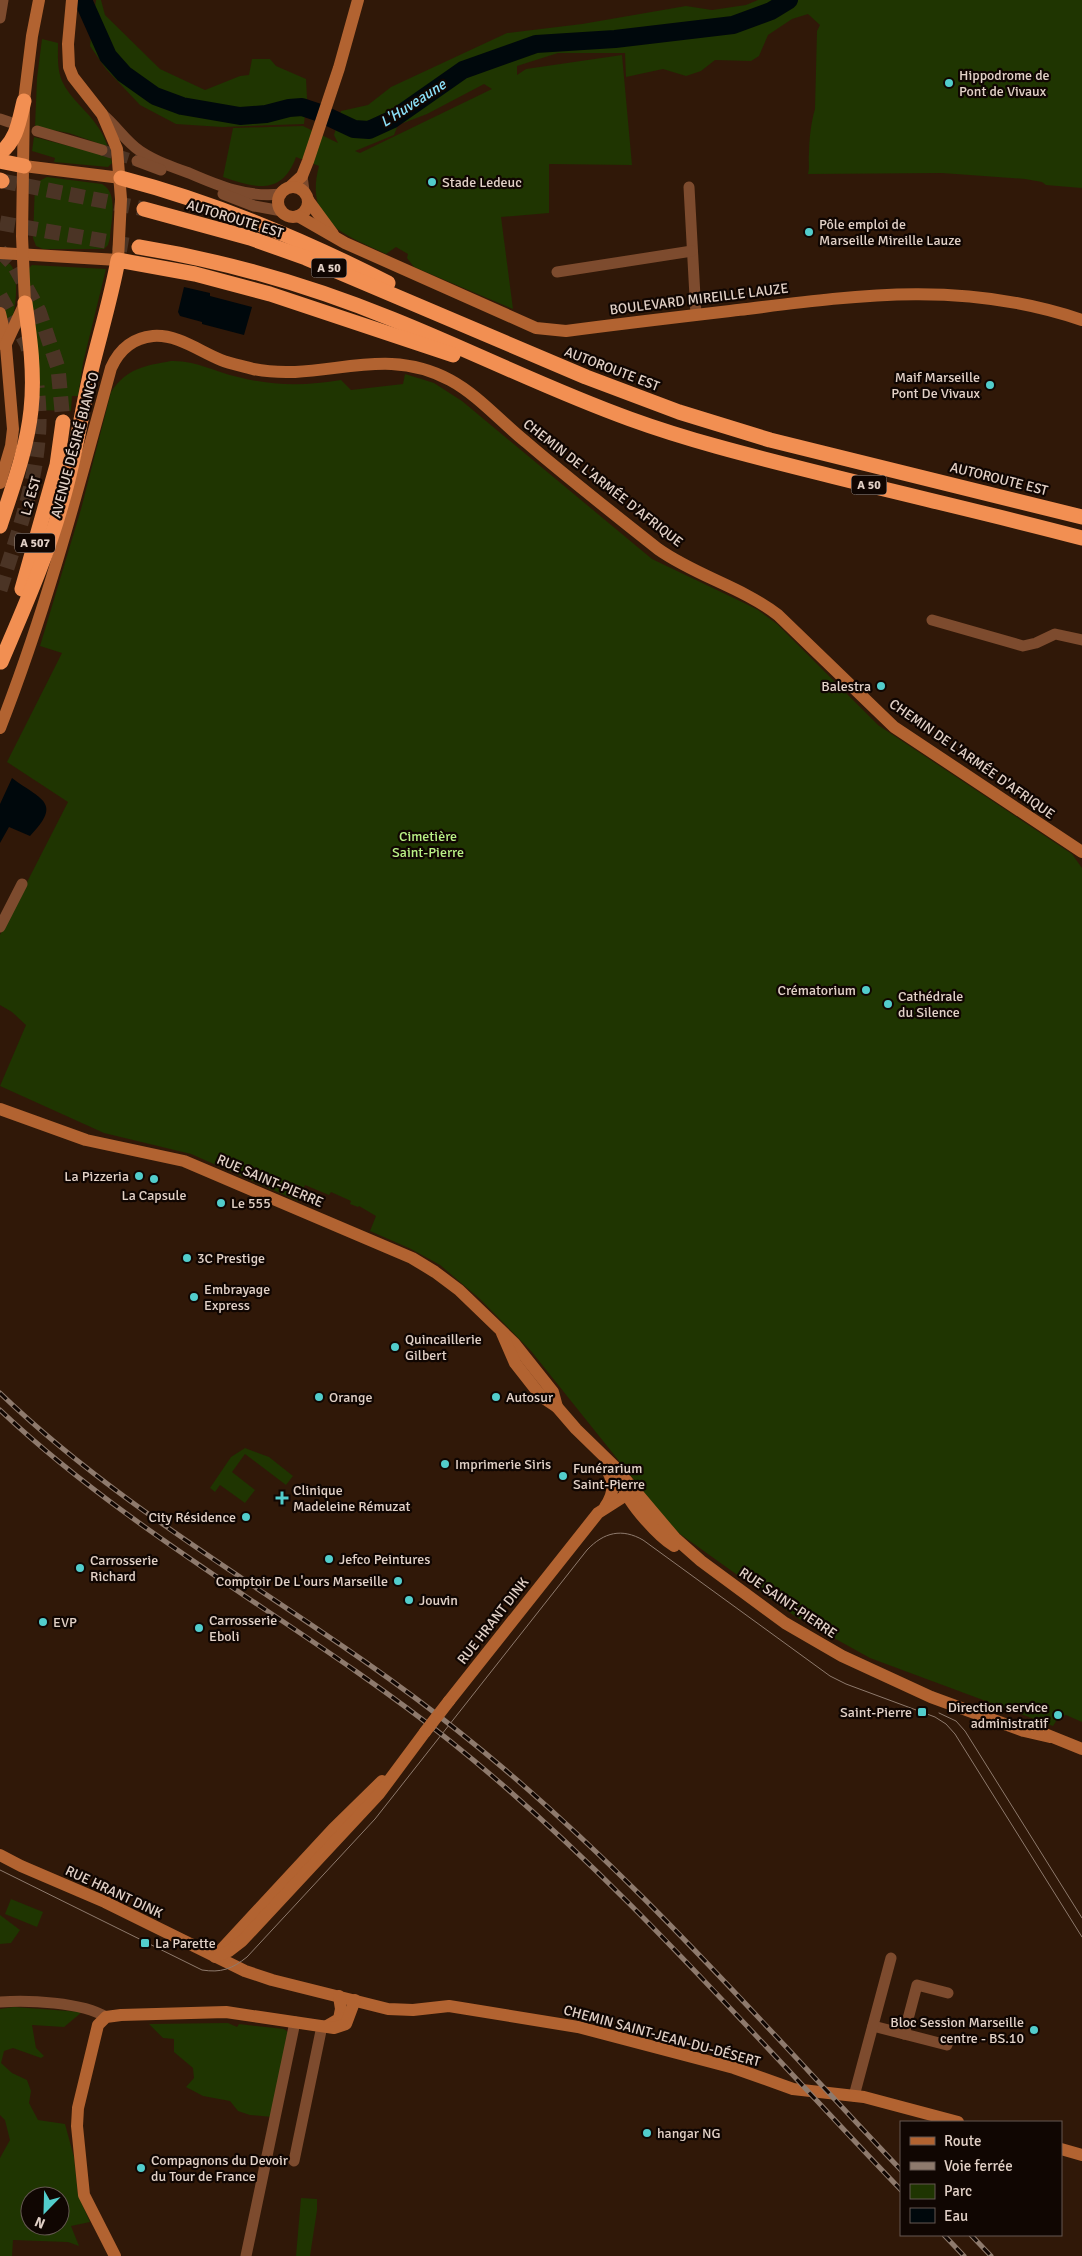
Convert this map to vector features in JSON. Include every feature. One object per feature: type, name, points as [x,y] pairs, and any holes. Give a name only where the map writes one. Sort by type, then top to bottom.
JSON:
[{"type":"highway","points":[[0,153],[10,145],[14,138],[24,101]]},
{"type":"highway","points":[[0,162],[24,166]]},
{"type":"highway","points":[[121,178],[173,193],[293,238],[355,266],[508,345]]},
{"type":"highway","name":"AUTOROUTE EST","points":[[144,209],[250,238],[306,258],[508,345],[678,412],[770,440],[1082,517]]},
{"type":"highway","name":"A 50","points":[[139,247],[179,254],[270,277],[310,290],[390,318],[630,419],[735,452],[1082,538]]},
{"type":"highway","points":[[0,663],[27,601],[63,501],[77,445],[91,372],[114,285],[118,260],[195,274],[270,294],[572,396]]},
{"type":"highway","points":[[0,526],[24,446],[31,411],[33,372],[25,303]]},
{"type":"highway","name":"L2 EST","points":[[0,663],[57,466],[63,422]]},
{"type":"street","points":[[5,346],[25,303],[22,254],[24,101],[32,36],[39,0]]},
{"type":"street","points":[[72,0],[68,44],[69,67],[73,77],[102,114],[115,125],[126,139],[156,160],[231,190],[260,195],[298,188],[306,196]]},
{"type":"street","points":[[302,176],[306,196],[306,210],[298,216],[286,215],[279,206],[286,191],[302,176],[308,161],[330,96],[358,0]]},
{"type":"street","points":[[0,252],[118,260],[121,178],[117,149],[102,114]]},
{"type":"street","points":[[37,131],[102,150]]},
{"type":"street","points":[[137,161],[254,206],[282,211]]},
{"type":"street","points":[[24,166],[121,178]]},
{"type":"street","points":[[689,187],[696,315]]},
{"type":"street","name":"BOULEVARD MIREILLE LAUZE","points":[[306,196],[337,238]]},
{"type":"street","name":"BOULEVARD MIREILLE LAUZE","points":[[298,216],[345,244],[536,328],[566,331],[814,300],[911,293],[967,295],[1007,300],[1082,320]]},
{"type":"street","points":[[558,272],[692,251]]},
{"type":"street","points":[[0,313],[13,429],[11,446],[0,483]]},
{"type":"street","name":"CHEMIN DE L'ARMÉE D'AFRIQUE","points":[[128,345],[136,340],[153,336],[167,337],[222,360],[254,369],[281,372],[309,372],[357,364],[398,363],[426,370],[450,380],[467,391],[526,442],[658,549],[678,562],[762,602],[778,615],[894,727],[1082,852]]},
{"type":"street","name":"AVENUE DÉSIRÉ BIANCO","points":[[0,728],[70,520],[111,368],[118,353],[128,345]]},
{"type":"street","points":[[932,620],[1017,645],[1036,643],[1055,634],[1082,640]]},
{"type":"street","points":[[0,927],[22,884]]},
{"type":"street","name":"RUE SAINT-PIERRE","points":[[0,1109],[86,1140],[184,1161],[412,1258],[436,1272],[458,1289],[514,1344],[553,1392],[557,1407],[614,1466],[629,1492],[700,1561],[785,1622],[842,1656],[940,1700],[1024,1731],[1050,1737],[1082,1750]]},
{"type":"street","name":"RUE HRANT DINK","points":[[0,1854],[21,1866],[105,1902],[215,1957],[333,1829],[408,1756],[580,1535],[605,1507],[611,1496],[613,1482],[596,1449]]},
{"type":"street","name":"RUE HRANT DINK","points":[[605,1507],[629,1492]]},
{"type":"street","name":"CHEMIN SAINT-JEAN-DU-DÉSERT","points":[[215,1957],[245,1971],[266,1978],[355,2000],[379,2008],[401,2010],[449,2006],[578,2027],[734,2068],[793,2089],[872,2099],[954,2121]]},
{"type":"street","points":[[854,2096],[891,1958]]},
{"type":"street","points":[[904,2034],[917,1984],[948,1993]]},
{"type":"street","points":[[323,2026],[338,2019],[341,2009],[339,1996]]},
{"type":"street","points":[[114,2256],[84,2195],[77,2126],[78,2108],[98,2025],[106,2018],[121,2015],[226,2012],[334,2028],[346,2024],[355,2000]]},
{"type":"street","points":[[0,2002],[16,2001],[91,2009],[106,2018]]},
{"type":"street","points":[[246,2256],[295,2022]]},
{"type":"street","points":[[294,2161],[323,2026]]},
{"type":"street","points":[[873,2026],[947,2045]]},
{"type":"street","points":[[1062,2149],[1082,2155]]},
{"type":"green space","points":[[96,0],[101,0],[105,15],[160,69],[205,90],[240,76],[249,75],[252,59],[270,59],[276,66],[306,79],[307,98],[304,124],[222,127],[176,124],[140,105],[106,69],[90,46]]},
{"type":"green space","points":[[758,0],[1082,0],[1082,188],[1046,185],[1042,182],[1025,179],[942,173],[808,174],[810,137],[815,109],[817,31],[820,25],[808,14],[792,19],[768,35],[759,56],[751,61],[715,60],[701,71],[686,76],[663,69],[626,77],[625,53],[558,53],[517,66],[517,75],[526,69],[622,55],[632,165],[549,164],[549,213],[501,217],[513,309],[414,267],[407,258],[408,254],[396,247],[386,254],[342,232],[322,213],[317,201],[316,185],[319,166],[296,157],[290,170],[283,178],[266,186],[246,184],[223,177],[233,128],[303,126],[338,143],[334,135],[341,111],[368,105],[391,87],[507,33],[582,24],[686,6],[712,10],[746,5]],"holes":[[[484,84],[492,89],[360,153],[355,151],[394,135],[398,125],[427,114]]]},
{"type":"green space","points":[[42,39],[58,43],[58,58],[62,81],[103,135],[112,163],[108,167],[54,162],[55,158],[32,151],[34,137],[104,155],[103,145],[69,133],[35,127],[37,78]]},
{"type":"green space","points":[[47,177],[102,184],[107,188],[111,194],[113,208],[110,238],[108,245],[104,249],[43,249],[36,246],[33,238],[35,183]]},
{"type":"green space","points":[[0,262],[10,264],[15,277],[15,306],[9,329],[0,304]]},
{"type":"green space","points":[[32,265],[106,269],[83,363],[78,396],[72,396],[71,411],[38,410],[40,385],[28,269]]},
{"type":"green space","name":"Cimetière Saint-Pierre","points":[[171,361],[188,362],[230,375],[264,382],[302,384],[341,380],[351,390],[403,384],[405,374],[434,383],[462,401],[652,559],[758,610],[777,624],[878,725],[1072,854],[1082,868],[1082,1722],[1066,1715],[1058,1718],[1053,1726],[870,1658],[796,1617],[680,1534],[667,1521],[531,1351],[480,1299],[440,1265],[411,1249],[370,1231],[376,1216],[359,1206],[350,1204],[351,1201],[331,1192],[329,1195],[305,1185],[298,1201],[191,1154],[104,1133],[0,1086],[26,1025],[12,1012],[0,1005],[0,935],[68,802],[7,762],[62,653],[40,646],[81,509],[111,392],[123,378],[137,369]]},
{"type":"green space","points":[[245,1448],[269,1457],[293,1476],[286,1485],[245,1454],[232,1472],[255,1490],[245,1503],[220,1485],[215,1492],[210,1488],[231,1457]]},
{"type":"green space","points":[[11,1899],[43,1912],[37,1927],[5,1914]]},
{"type":"green space","points":[[0,1915],[20,1930],[11,1943],[0,1944]]},
{"type":"green space","points":[[14,2007],[82,2012],[64,2027],[32,2025],[36,2048],[44,2056],[41,2058],[13,2048],[4,2051],[1,2063],[12,2073],[27,2080],[31,2091],[29,2103],[38,2120],[65,2124],[74,2157],[78,2195],[90,2222],[71,2226],[79,2246],[68,2242],[13,2240],[12,2256],[0,2256],[0,2158],[10,2140],[5,2120],[0,2115],[0,2009]]},
{"type":"green space","points":[[228,2023],[237,2027],[239,2024],[284,2029],[289,2033],[272,2117],[250,2115],[238,2111],[230,2101],[203,2096],[186,2087],[194,2078],[193,2068],[174,2052],[174,2039],[163,2038],[149,2024]]},
{"type":"green space","points":[[301,2198],[317,2199],[310,2256],[296,2256]]},
{"type":"water","points":[[184,287],[210,293],[210,296],[252,307],[244,335],[180,316],[178,312]]},
{"type":"water","points":[[12,778],[39,797],[46,809],[45,816],[30,836],[9,827],[0,843],[0,804]]},
{"type":"waterway","name":"L'Huveaune","points":[[83,0],[108,56],[124,74],[155,96],[182,106],[240,116],[266,114],[302,107],[354,129],[369,130],[393,119],[463,70],[536,44],[615,39],[733,25],[771,11],[789,0]]},
{"type":"tunnel","points":[[102,150],[137,161]]},
{"type":"tunnel","points":[[2,181],[144,209]]},
{"type":"tunnel","points":[[0,223],[139,247]]},
{"type":"tunnel","points":[[0,251],[14,265],[39,311],[58,368],[63,422]]},
{"type":"tunnel","points":[[0,296],[27,344],[29,352]]},
{"type":"tunnel","points":[[0,590],[23,516],[36,459],[39,426],[37,386]]},
{"type":"tram line","points":[[0,1870],[202,1970],[215,1971],[236,1965],[247,1957],[375,1819],[587,1550],[600,1539],[621,1533],[643,1540],[830,1676],[846,1684],[935,1717],[946,1724],[955,1734],[1082,1937]]},
{"type":"tram line","points":[[939,1713],[956,1721],[965,1731],[1082,1918]]},
{"type":"railway","points":[[0,1393],[53,1441],[109,1485],[166,1527],[401,1688],[458,1731],[518,1781],[576,1833],[687,1942],[900,2169]]},
{"type":"railway","points":[[0,1410],[52,1456],[107,1499],[394,1699],[450,1741],[511,1792],[627,1901],[683,1958],[900,2189]]},
{"type":"railway","points":[[945,2236],[964,2256]]},
{"type":"railway","points":[[972,2236],[991,2256]]},
{"type":"place","name":"Hippodrome de Pont de Vivaux","points":[[949,83]]},
{"type":"place","name":"Stade Ledeuc","points":[[432,182]]},
{"type":"place","name":"Pôle emploi de Marseille Mireille Lauze","points":[[809,232]]},
{"type":"place","name":"Maif Marseille Pont De Vivaux","points":[[990,385]]},
{"type":"place","name":"Balestra","points":[[881,686]]},
{"type":"place","name":"Crématorium","points":[[866,990]]},
{"type":"place","name":"Cathédrale du Silence","points":[[888,1004]]},
{"type":"place","name":"La Pizzeria","points":[[139,1176]]},
{"type":"place","name":"La Capsule","points":[[154,1179]]},
{"type":"place","name":"Le 555","points":[[221,1203]]},
{"type":"place","name":"3C Prestige","points":[[187,1258]]},
{"type":"place","name":"Embrayage Express","points":[[194,1297]]},
{"type":"place","name":"Quincaillerie Gilbert","points":[[395,1347]]},
{"type":"place","name":"Orange","points":[[319,1397]]},
{"type":"place","name":"Autosur","points":[[496,1397]]},
{"type":"place","name":"Imprimerie Siris","points":[[445,1464]]},
{"type":"place","name":"Funérarium Saint-Pierre","points":[[563,1476]]},
{"type":"place","name":"Clinique Madeleine Rémuzat","points":[[282,1498]]},
{"type":"place","name":"City Résidence","points":[[246,1517]]},
{"type":"place","name":"Jefco Peintures","points":[[329,1559]]},
{"type":"place","name":"Carrosserie Richard","points":[[80,1568]]},
{"type":"place","name":"Comptoir De L'ours Marseille","points":[[398,1581]]},
{"type":"place","name":"Jouvin","points":[[409,1600]]},
{"type":"place","name":"EVP","points":[[43,1622]]},
{"type":"place","name":"Carrosserie Eboli","points":[[199,1628]]},
{"type":"place","name":"Saint-Pierre","points":[[922,1712]]},
{"type":"place","name":"Direction service administratif","points":[[1058,1715]]},
{"type":"place","name":"La Parette","points":[[145,1943]]},
{"type":"place","name":"Bloc Session Marseille centre - BS.10","points":[[1034,2030]]},
{"type":"place","name":"hangar NG","points":[[647,2133]]},
{"type":"place","name":"Compagnons du Devoir du Tour de France","points":[[141,2168]]}]
